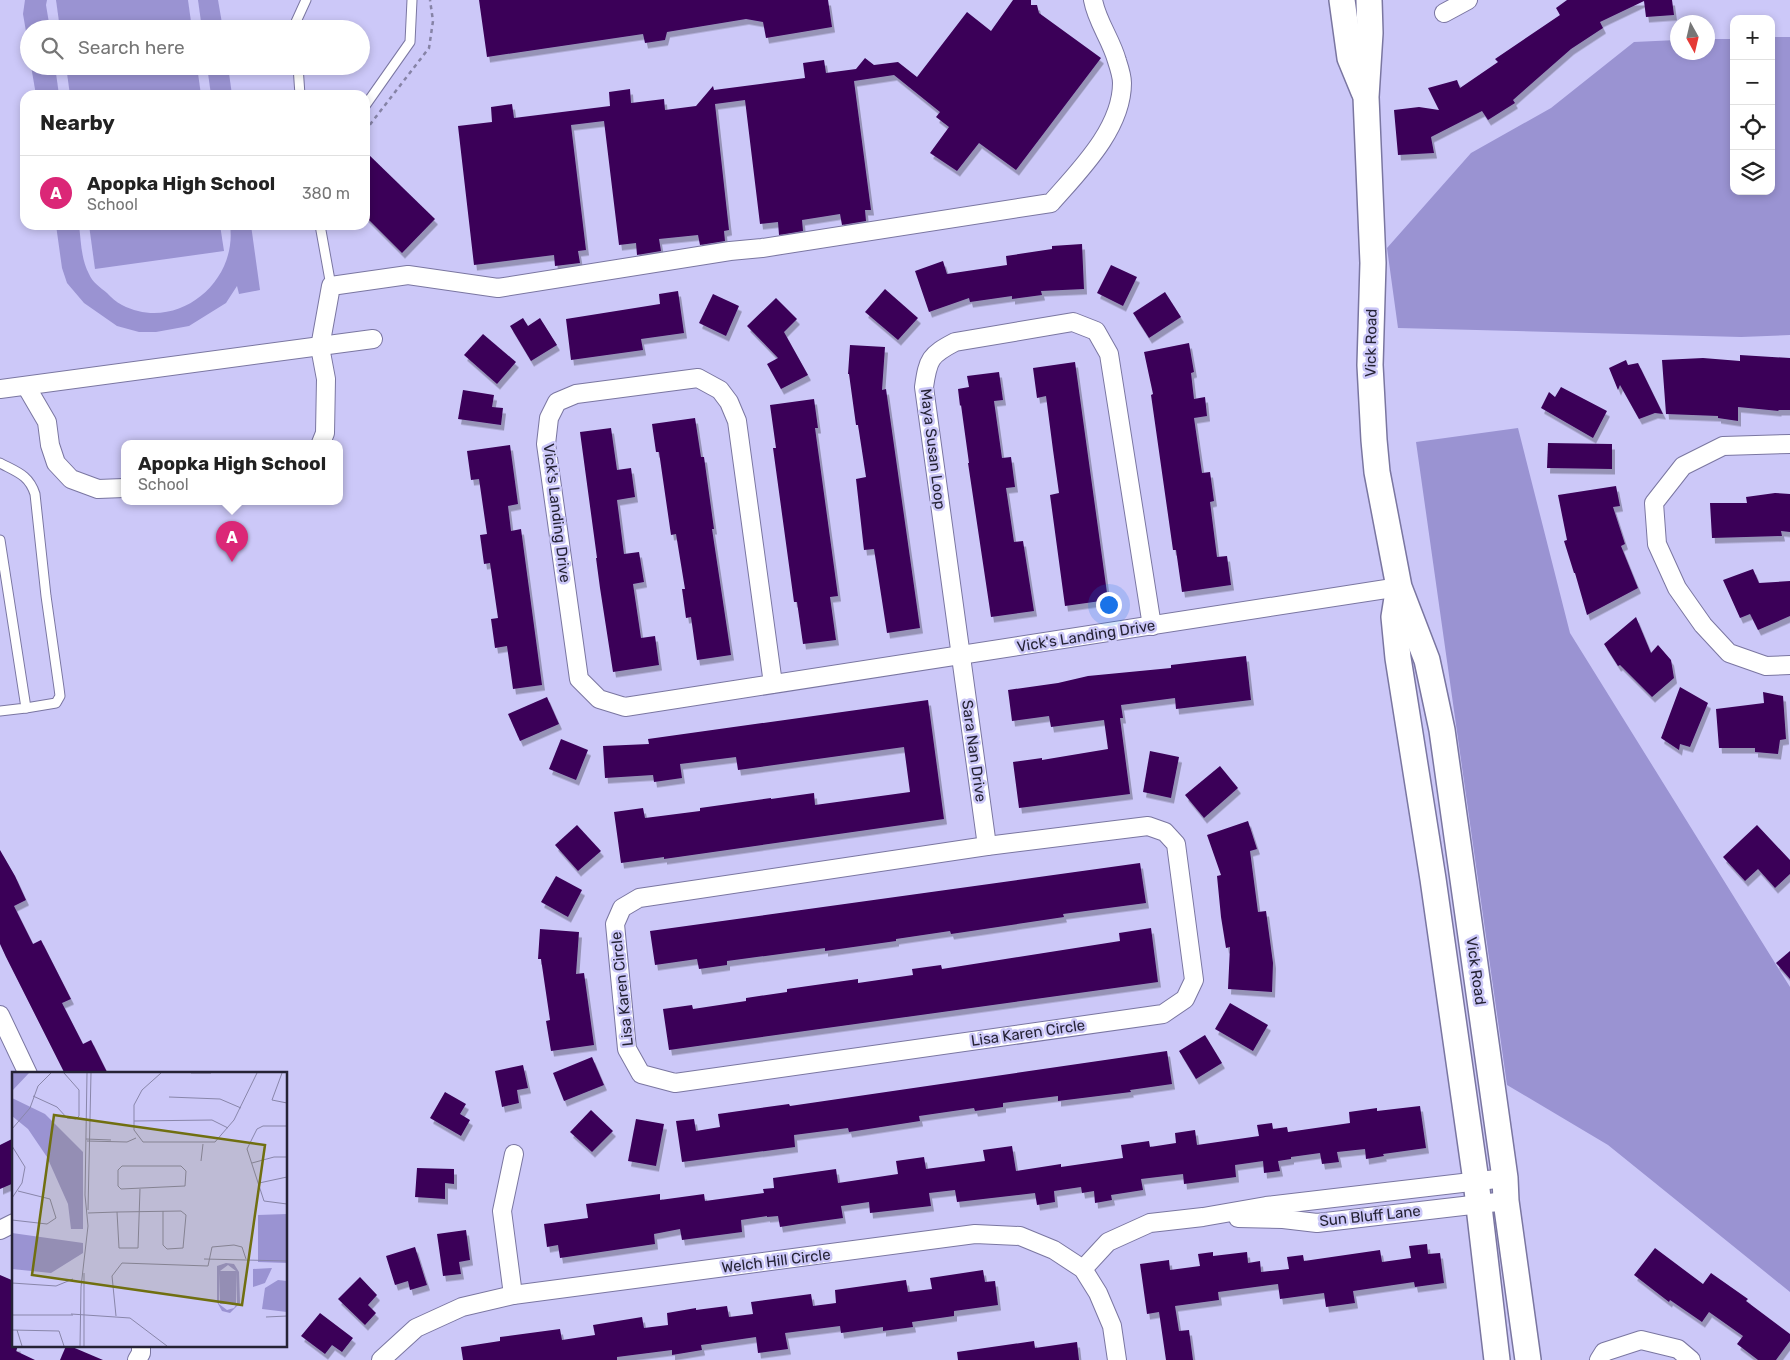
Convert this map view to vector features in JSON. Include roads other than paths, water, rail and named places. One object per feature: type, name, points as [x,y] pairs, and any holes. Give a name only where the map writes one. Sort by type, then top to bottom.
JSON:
[{"type":"street","points":[[322,440],[325,433],[326,379],[320,347],[331,286],[408,275],[498,288],[1051,203],[1083,166],[1109,130],[1118,108],[1122,83],[1117,59],[1095,12],[1094,0]]},
{"type":"street","name":"Vick Road","points":[[1342,0],[1350,58],[1366,97]]},
{"type":"street","name":"Vick Road","points":[[1369,0],[1370,33],[1366,97],[1373,263],[1370,365],[1371,412],[1377,472],[1399,587],[1427,660],[1442,730],[1528,1360]]},
{"type":"street","points":[[1444,13],[1468,0]]},
{"type":"street","name":"Maya Susan Loop","points":[[961,656],[924,387],[928,364],[938,351],[955,342],[1073,322],[1096,331],[1109,354],[1152,626]]},
{"type":"street","points":[[0,389],[373,339]]},
{"type":"street","name":"Vick's Landing Drive","points":[[773,684],[737,421],[729,402],[720,390],[698,378],[576,394],[557,402],[549,418],[546,444],[579,679],[599,699],[625,707],[1399,587]]},
{"type":"street","points":[[26,386],[46,422],[50,445],[56,463],[71,479],[98,489],[121,488]]},
{"type":"street","points":[[1790,444],[1723,446],[1683,466],[1654,503],[1657,544],[1677,588],[1703,625],[1730,653],[1766,666],[1790,665]]},
{"type":"street","name":"Vick Road","points":[[1399,587],[1394,618],[1398,658],[1435,889],[1478,1192],[1497,1360]]},
{"type":"street","name":"Sara Nan Drive","points":[[961,656],[987,846]]},
{"type":"street","name":"Lisa Karen Circle","points":[[1148,826],[1165,832],[1176,844],[1194,980],[1185,999],[1163,1014],[674,1083],[642,1074],[626,1049],[615,924],[622,908],[639,898],[987,846],[1148,826]]},
{"type":"street","points":[[2,1026],[27,1072]]},
{"type":"street","points":[[513,1295],[502,1211],[514,1154]]},
{"type":"street","name":"Sun Bluff Lane","points":[[1083,1269],[1108,1242],[1150,1223],[1203,1217],[1266,1206],[1506,1189]]},
{"type":"street","points":[[0,1230],[12,1224]]},
{"type":"street","name":"Welch Hill Circle","points":[[381,1360],[416,1328],[462,1307],[513,1295],[975,1234],[1020,1236],[1054,1250],[1083,1269],[1098,1293],[1112,1326],[1117,1360]]},
{"type":"street","points":[[1599,1360],[1604,1352],[1641,1340],[1678,1349],[1691,1360]]},
{"type":"street","points":[[137,1360],[141,1348]]},
{"type":"lane","points":[[297,20],[306,0]]},
{"type":"lane","points":[[370,99],[410,42],[412,0]]},
{"type":"lane","points":[[298,75],[299,90]]},
{"type":"lane","points":[[321,230],[331,286]]},
{"type":"lane","points":[[0,463],[21,474],[32,483],[35,494],[46,596],[60,696],[56,703],[0,711]]},
{"type":"lane","points":[[0,540],[26,708]]},
{"type":"place","name":"Apopka High School","points":[[232,562]]}]
